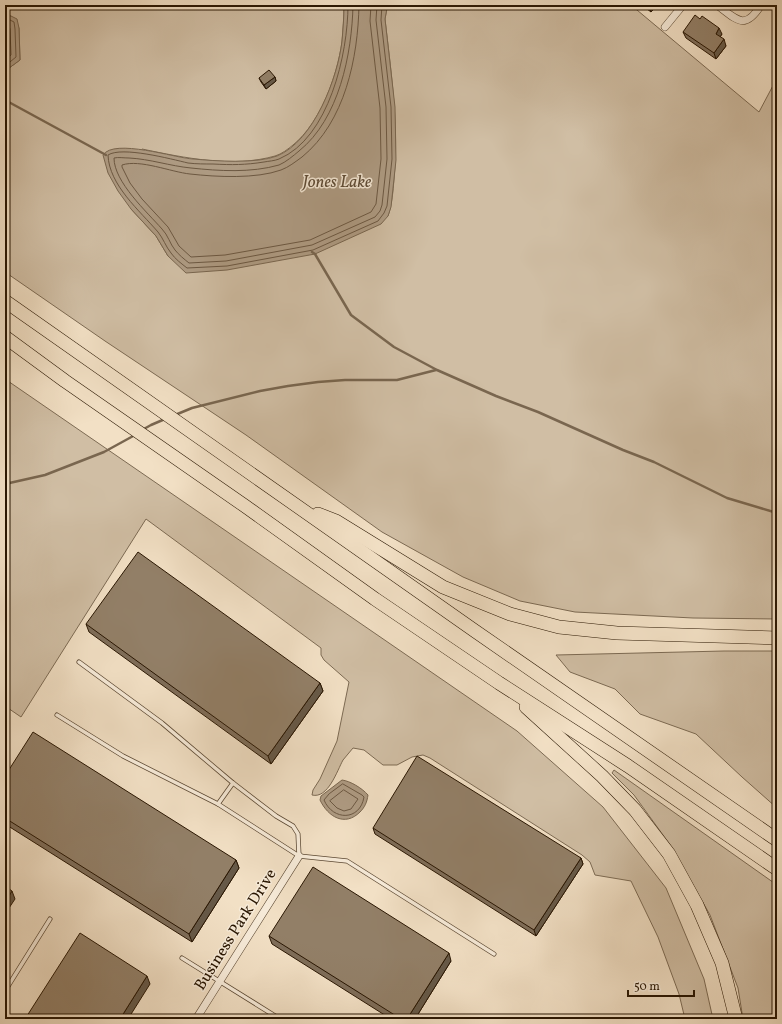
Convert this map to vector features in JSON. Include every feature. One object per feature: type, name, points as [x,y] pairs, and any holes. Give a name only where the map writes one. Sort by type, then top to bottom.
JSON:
[{"type":"highway","points":[[5,301],[475,631],[777,840]]},
{"type":"highway","points":[[5,337],[375,599],[499,683],[628,766],[777,869]]},
{"type":"highway","points":[[299,506],[336,521],[443,587],[510,614],[559,626],[617,633],[777,638]]},
{"type":"highway","points":[[499,683],[602,776],[635,810],[669,854],[697,905],[722,963],[736,1019]]},
{"type":"street","points":[[665,27],[683,5]]},
{"type":"street","points":[[717,5],[736,19],[744,21],[753,17],[761,5]]},
{"type":"street","name":"Business Park Drive","points":[[196,1019],[299,856]]},
{"type":"lane","points":[[79,662],[162,723],[233,783],[276,816],[292,826],[298,834],[299,856]]},
{"type":"lane","points":[[57,715],[123,756],[218,804],[299,856],[347,861],[494,954]]},
{"type":"lane","points":[[218,804],[233,783]]},
{"type":"lane","points":[[5,991],[50,919]]},
{"type":"lane","points":[[182,958],[280,1019]]},
{"type":"shaded area","points":[[5,5],[344,5],[340,55],[332,83],[312,124],[287,150],[278,155],[259,160],[226,161],[175,156],[142,149],[131,209],[156,236],[168,256],[388,216],[393,189],[396,139],[394,99],[385,19],[387,8],[386,5],[631,5],[759,112],[777,78],[777,619],[693,618],[575,612],[520,601],[463,577],[382,532],[246,435],[5,272],[5,71],[20,60],[19,28],[11,16],[5,16]]},
{"type":"shaded area","points":[[5,379],[517,731],[603,807],[666,888],[704,979],[713,1019],[685,1019],[679,994],[658,937],[631,881],[595,875],[590,862],[582,855],[430,758],[423,755],[412,757],[397,765],[383,765],[364,750],[353,748],[343,760],[335,777],[327,789],[318,795],[312,795],[337,741],[349,682],[324,660],[321,655],[321,648],[146,519],[21,717],[5,706]]},
{"type":"shaded area","points":[[777,651],[777,808],[696,734],[640,714],[615,689],[570,672],[556,655]]},
{"type":"shaded area","points":[[614,770],[777,885],[777,1019],[743,1019],[738,988],[710,915],[671,846],[634,795],[612,773]]},
{"type":"water","name":"Jones Lake","points":[[344,5],[386,5],[387,8],[385,19],[395,107],[396,160],[391,207],[388,216],[381,224],[315,254],[227,270],[186,273],[168,256],[156,236],[131,209],[118,191],[108,173],[103,155],[109,150],[119,148],[145,150],[193,159],[247,161],[268,159],[277,156],[290,148],[302,137],[313,123],[329,89],[340,56]]},
{"type":"water","points":[[5,16],[11,16],[17,19],[19,28],[20,60],[5,71]]},
{"type":"water","points":[[342,780],[356,785],[368,795],[366,804],[362,810],[349,819],[337,818],[332,815],[323,806],[320,800],[321,796]]},
{"type":"building","points":[[695,15],[700,19],[702,16],[719,28],[716,34],[724,39],[714,53],[683,32]]},
{"type":"building","points":[[269,70],[275,77],[264,85],[259,78]]},
{"type":"building","points":[[138,552],[320,683],[268,756],[86,624]]},
{"type":"building","points":[[33,732],[236,860],[189,934],[5,818],[5,776]]},
{"type":"building","points":[[417,756],[581,858],[534,930],[373,828]]},
{"type":"building","points":[[313,867],[449,953],[407,1019],[401,1019],[269,936]]},
{"type":"building","points":[[5,886],[12,891],[5,902]]},
{"type":"building","points":[[80,933],[147,976],[120,1019],[25,1019]]},
{"type":"waterway","points":[[5,100],[106,155]]},
{"type":"waterway","points":[[312,252],[315,254],[351,315],[394,347],[437,370],[654,462],[727,498],[777,513]]},
{"type":"waterway","points":[[175,415],[192,408],[260,391],[288,386],[345,380],[397,380],[436,370]]},
{"type":"waterway","points":[[142,430],[165,419]]},
{"type":"waterway","points":[[5,484],[45,475],[104,452],[135,435]]}]
